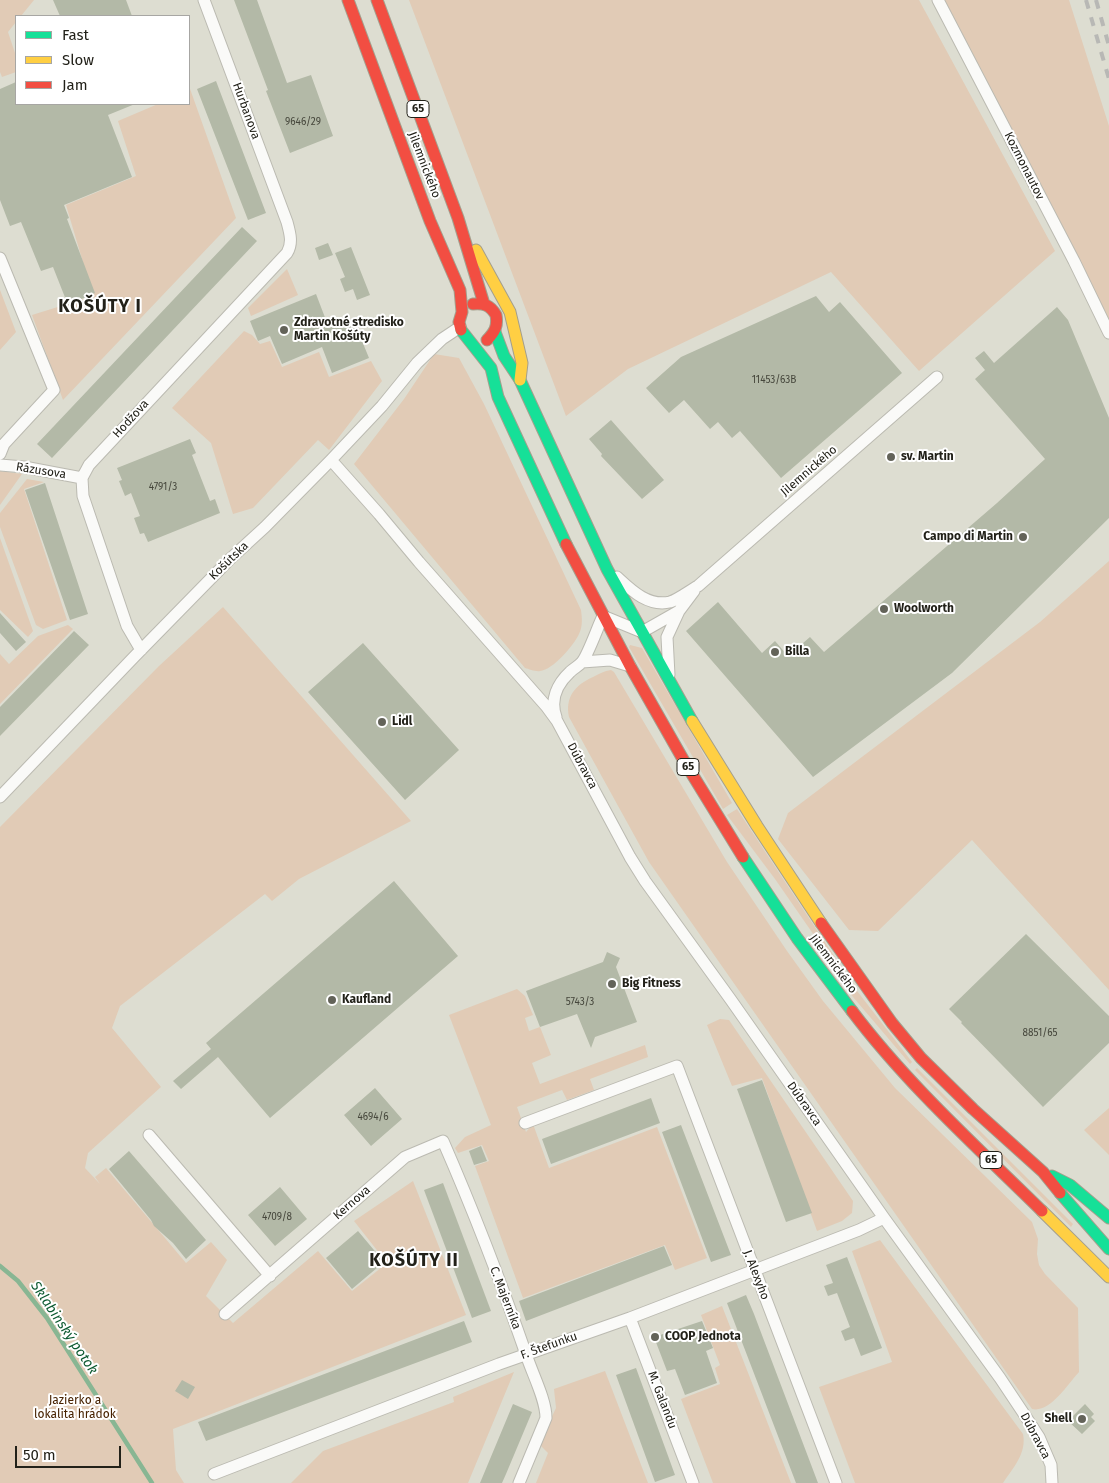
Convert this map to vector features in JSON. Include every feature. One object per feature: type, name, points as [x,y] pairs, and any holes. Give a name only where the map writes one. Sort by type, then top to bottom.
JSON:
[{"type":"main road","name":"Jilemnického","points":[[348,0],[430,220],[460,290],[462,312],[459,322],[460,328],[464,335],[472,340],[491,368],[498,396],[569,551],[602,616],[684,761],[749,866],[797,938],[844,1001],[905,1073],[953,1123],[1109,1277]]},
{"type":"main road","name":"Jilemnického","points":[[377,0],[458,218],[484,304],[495,313],[498,321],[495,332],[504,356],[520,380],[607,568],[669,682],[757,826],[824,927],[892,1023],[934,1071],[1042,1172],[1109,1249]]},
{"type":"main road","name":"Jilemnického","points":[[458,218],[510,312],[522,363],[520,380]]},
{"type":"main road","points":[[462,312],[472,304],[484,304]]},
{"type":"main road","points":[[472,340],[477,342],[487,340],[495,332]]},
{"type":"main road","points":[[1042,1172],[1070,1185],[1109,1218]]},
{"type":"street","name":"Hurbanova","points":[[204,0],[287,222]]},
{"type":"street","name":"Kozmonautov","points":[[938,0],[1109,333]]},
{"type":"street","name":"Hodžova","points":[[82,478],[90,465],[147,402],[287,253],[290,247],[290,240],[287,222]]},
{"type":"street","points":[[0,258],[54,390],[4,444],[0,454]]},
{"type":"street","name":"Košútska","points":[[0,797],[141,650],[331,460],[382,406],[417,363],[442,339],[460,328]]},
{"type":"street","name":"Jilemnického","points":[[607,568],[639,597],[659,603],[671,602],[698,586],[937,377]]},
{"type":"street","name":"Dúbravca","points":[[331,460],[546,706],[557,721],[630,857],[645,881],[1000,1378],[1039,1437],[1050,1465],[1052,1483]]},
{"type":"street","name":"Rázusova","points":[[0,465],[24,467],[82,478]]},
{"type":"street","points":[[82,478],[83,496],[117,599],[127,626],[141,650]]},
{"type":"street","name":"Jilemnického","points":[[669,682],[667,637],[679,611],[698,586]]},
{"type":"street","name":"Jilemnického","points":[[642,632],[679,611]]},
{"type":"street","points":[[602,616],[642,632]]},
{"type":"street","name":"Dúbravca","points":[[557,721],[553,697],[558,686],[569,672],[582,662],[602,616]]},
{"type":"street","points":[[582,662],[610,660],[630,666]]},
{"type":"street","name":"J. Alexyho","points":[[525,1122],[677,1066],[836,1483]]},
{"type":"street","points":[[149,1135],[270,1276]]},
{"type":"street","name":"Kernova","points":[[225,1314],[405,1157],[443,1142]]},
{"type":"street","name":"C. Majerníka","points":[[443,1142],[459,1177],[546,1408],[546,1418],[519,1483]]},
{"type":"street","name":"F. Štefunku","points":[[214,1474],[526,1355],[630,1318],[859,1230],[884,1218]]},
{"type":"street","name":"M. Galandu","points":[[630,1318],[693,1483]]},
{"type":"green space","points":[[0,0],[34,0],[22,15],[15,15],[15,23],[8,32],[15,53],[15,72],[2,77],[0,72]]},
{"type":"green space","points":[[409,0],[919,0],[1055,251],[919,371],[831,272],[628,369],[566,416]]},
{"type":"green space","points":[[942,0],[1069,0],[1109,126],[1109,320]]},
{"type":"green space","points":[[190,89],[236,218],[63,400],[32,315],[93,296],[66,205],[136,176],[118,121],[156,105],[190,105]]},
{"type":"green space","points":[[287,269],[298,295],[251,316],[248,308]]},
{"type":"green space","points":[[0,290],[16,332],[0,350]]},
{"type":"green space","points":[[244,331],[252,335],[260,344],[270,341],[282,367],[319,352],[329,377],[371,361],[382,381],[329,450],[318,440],[253,508],[233,514],[211,443],[172,408]]},
{"type":"green space","points":[[434,354],[459,358],[484,404],[581,610],[582,625],[576,639],[557,662],[545,670],[537,671],[525,668],[354,464],[404,399]]},
{"type":"green space","points":[[0,471],[22,474],[0,505]]},
{"type":"green space","points":[[27,479],[44,482],[24,489],[67,620],[43,629],[36,625],[0,527],[0,513]]},
{"type":"green space","points":[[0,538],[33,631],[28,637],[0,610]]},
{"type":"green space","points":[[1109,561],[1109,990],[972,840],[878,931],[849,930],[778,839],[788,813],[1040,622]]},
{"type":"green space","name":"Jazierko a lokalita hrádok","points":[[223,607],[411,821],[299,879],[272,901],[265,894],[120,1006],[112,1028],[161,1087],[88,1153],[85,1168],[100,1184],[95,1177],[106,1168],[186,1263],[211,1242],[227,1260],[206,1296],[233,1323],[318,1251],[352,1291],[387,1263],[354,1221],[413,1181],[466,1315],[173,1429],[176,1470],[184,1483],[0,1483],[0,827],[159,666]]},
{"type":"green space","points":[[68,625],[73,629],[0,704],[0,654],[9,664],[38,636]]},
{"type":"green space","points":[[630,645],[642,648],[732,803],[723,809],[629,647]]},
{"type":"green space","points":[[611,670],[614,672],[727,862],[823,1001],[895,1088],[1032,1222],[1038,1239],[1037,1254],[1039,1265],[1045,1274],[1078,1308],[1079,1372],[1058,1397],[1045,1407],[1032,1409],[649,862],[569,717],[570,698],[576,688],[587,680]]},
{"type":"green space","points":[[737,809],[844,971],[834,964],[775,879],[727,815]]},
{"type":"green space","points":[[842,984],[854,987],[912,1062],[910,1064]]},
{"type":"green space","points":[[517,989],[525,996],[533,1015],[525,1018],[529,1031],[540,1027],[551,1055],[532,1063],[540,1084],[645,1045],[648,1057],[590,1079],[594,1090],[567,1100],[562,1090],[517,1107],[526,1132],[533,1124],[549,1168],[657,1127],[707,1258],[675,1270],[665,1245],[523,1298],[475,1166],[489,1161],[482,1145],[458,1153],[455,1148],[465,1137],[491,1125],[449,1015]]},
{"type":"green space","points":[[720,1019],[729,1020],[853,1201],[852,1213],[842,1221],[817,1231],[762,1078],[732,1086],[707,1025]]},
{"type":"green space","points":[[917,1068],[1073,1224],[1071,1227],[915,1070]]},
{"type":"green space","points":[[1109,1108],[1109,1155],[1084,1130]]},
{"type":"green space","points":[[880,1240],[1023,1434],[1024,1441],[1021,1454],[1003,1483],[855,1483],[819,1387],[892,1362],[852,1251]]},
{"type":"green space","points":[[722,1306],[791,1483],[713,1483],[681,1399],[720,1384],[715,1368],[720,1365],[701,1315]]},
{"type":"green space","points":[[605,1371],[648,1483],[536,1483],[548,1453],[539,1444],[556,1408],[554,1389]]},
{"type":"green space","points":[[514,1372],[468,1483],[291,1483],[323,1451],[454,1402],[453,1397]]},
{"type":"building","points":[[53,0],[126,0],[132,15],[60,15]]},
{"type":"building","points":[[234,0],[257,0],[287,83],[311,75],[333,136],[290,153]]},
{"type":"building","points":[[216,81],[266,213],[248,220],[197,89]]},
{"type":"building","points":[[15,82],[15,105],[133,105],[108,115],[132,177],[64,205],[69,218],[67,219],[95,293],[68,305],[53,267],[41,271],[21,222],[10,226],[0,200],[0,89]]},
{"type":"building","points":[[242,227],[257,241],[52,458],[37,444]]},
{"type":"building","points":[[328,243],[333,255],[319,260],[315,248]]},
{"type":"building","points":[[351,247],[370,295],[357,300],[353,289],[345,292],[340,279],[345,277],[335,253]]},
{"type":"building","name":"Zdravotné stredisko Martin Košúty","points":[[316,294],[329,328],[353,319],[369,358],[332,373],[322,347],[282,364],[270,336],[258,341],[250,321]]},
{"type":"building","points":[[816,296],[829,312],[840,302],[902,373],[781,478],[740,431],[732,438],[718,422],[710,429],[684,400],[669,413],[646,388],[681,357]]},
{"type":"building","name":"Campo di Martin","points":[[1057,307],[1068,320],[1109,418],[1109,518],[952,673],[813,777],[686,631],[718,602],[762,653],[775,641],[788,656],[810,637],[824,652],[997,503],[1045,459],[975,379],[985,370],[975,358],[984,351],[994,363]]},
{"type":"building","points":[[611,420],[664,480],[642,499],[601,456],[602,454],[589,439]]},
{"type":"building","points":[[190,439],[196,453],[192,455],[210,501],[215,499],[220,513],[148,542],[144,533],[140,534],[134,518],[140,516],[131,493],[125,496],[119,481],[122,480],[117,468]]},
{"type":"building","points":[[45,483],[88,614],[70,620],[25,490]]},
{"type":"building","points":[[0,613],[26,642],[16,651],[0,633]]},
{"type":"building","points":[[74,631],[89,645],[0,736],[0,707]]},
{"type":"building","points":[[363,643],[459,750],[405,800],[308,692]]},
{"type":"building","name":"Kaufland","points":[[394,881],[458,956],[270,1118],[218,1057],[181,1089],[173,1081],[211,1049],[206,1043]]},
{"type":"building","points":[[1026,934],[1109,1016],[1109,1043],[1043,1107],[949,1009]]},
{"type":"building","points":[[607,952],[620,958],[616,967],[637,1022],[595,1037],[591,1048],[577,1014],[540,1027],[526,991],[603,962]]},
{"type":"building","points":[[762,1080],[812,1213],[786,1222],[737,1089]]},
{"type":"building","points":[[375,1088],[402,1119],[371,1146],[344,1115]]},
{"type":"building","points":[[651,1098],[660,1123],[551,1164],[542,1139]]},
{"type":"building","points":[[681,1125],[731,1255],[711,1262],[662,1132]]},
{"type":"building","points":[[481,1146],[487,1161],[474,1165],[469,1151]]},
{"type":"building","points":[[129,1151],[206,1240],[186,1259],[173,1243],[154,1226],[109,1169]]},
{"type":"building","points":[[443,1183],[491,1311],[472,1318],[424,1190]]},
{"type":"building","points":[[280,1187],[307,1219],[275,1246],[248,1215]]},
{"type":"building","points":[[358,1231],[384,1262],[352,1289],[326,1258]]},
{"type":"building","points":[[664,1246],[672,1265],[526,1321],[519,1301]]},
{"type":"building","points":[[847,1257],[882,1348],[861,1356],[854,1338],[845,1341],[841,1331],[850,1327],[837,1293],[828,1296],[824,1286],[833,1283],[826,1265]]},
{"type":"building","points":[[746,1295],[818,1483],[796,1483],[727,1303]]},
{"type":"building","points":[[464,1321],[472,1342],[206,1441],[198,1422]]},
{"type":"building","points":[[702,1321],[713,1348],[706,1351],[717,1383],[685,1395],[675,1369],[667,1371],[654,1337]]},
{"type":"building","points":[[636,1368],[675,1475],[655,1482],[616,1375]]},
{"type":"building","points":[[182,1380],[195,1387],[188,1399],[175,1391]]},
{"type":"building","points":[[513,1404],[532,1412],[502,1483],[480,1483]]},
{"type":"building","name":"Shell","points":[[1085,1404],[1094,1414],[1091,1417],[1095,1421],[1082,1434],[1068,1421]]},
{"type":"waterway","name":"Sklabinský potok","points":[[0,1266],[18,1281],[47,1318],[152,1483]]},
{"type":"railway","points":[[1086,0],[1109,79]]},
{"type":"railway","points":[[1096,0],[1109,46]]},
{"type":"traffic: fast","points":[[461,330],[491,368],[498,397],[566,544]]},
{"type":"traffic: fast","points":[[495,332],[504,356],[520,380],[607,569],[692,721]]},
{"type":"traffic: fast","points":[[743,857],[797,938],[852,1011]]},
{"type":"traffic: fast","points":[[1052,1176],[1070,1185],[1109,1218]]},
{"type":"traffic: fast","points":[[1060,1193],[1109,1249]]},
{"type":"traffic: slow","points":[[476,250],[510,312],[522,363],[520,380]]},
{"type":"traffic: slow","points":[[692,721],[757,826],[821,923]]},
{"type":"traffic: slow","points":[[1042,1211],[1109,1277]]},
{"type":"traffic: jam","points":[[348,0],[430,221],[460,290],[462,312],[459,322],[461,330]]},
{"type":"traffic: jam","points":[[377,0],[458,218],[484,304]]},
{"type":"traffic: jam","points":[[473,304],[486,305],[496,315],[495,329],[487,340]]},
{"type":"traffic: jam","points":[[566,544],[630,666],[684,761],[743,857]]},
{"type":"traffic: jam","points":[[821,923],[892,1023],[921,1058],[973,1109],[1043,1172],[1060,1193]]},
{"type":"traffic: jam","points":[[852,1011],[873,1038],[919,1089],[1042,1211]]},
{"type":"place","name":"Zdravotné stredisko Martin Košúty","points":[[284,330]]},
{"type":"place","name":"sv. Martin","points":[[891,457]]},
{"type":"place","name":"Campo di Martin","points":[[1023,537]]},
{"type":"place","name":"Woolworth","points":[[884,609]]},
{"type":"place","name":"Billa","points":[[775,652]]},
{"type":"place","name":"Lidl","points":[[382,722]]},
{"type":"place","name":"Big Fitness","points":[[612,984]]},
{"type":"place","name":"Kaufland","points":[[332,1000]]},
{"type":"place","name":"COOP Jednota","points":[[655,1337]]},
{"type":"place","name":"Shell","points":[[1082,1419]]},
{"type":"district","name":"KOŠÚTY I","points":[[100,307]]},
{"type":"district","name":"KOŠÚTY II","points":[[414,1261]]}]
